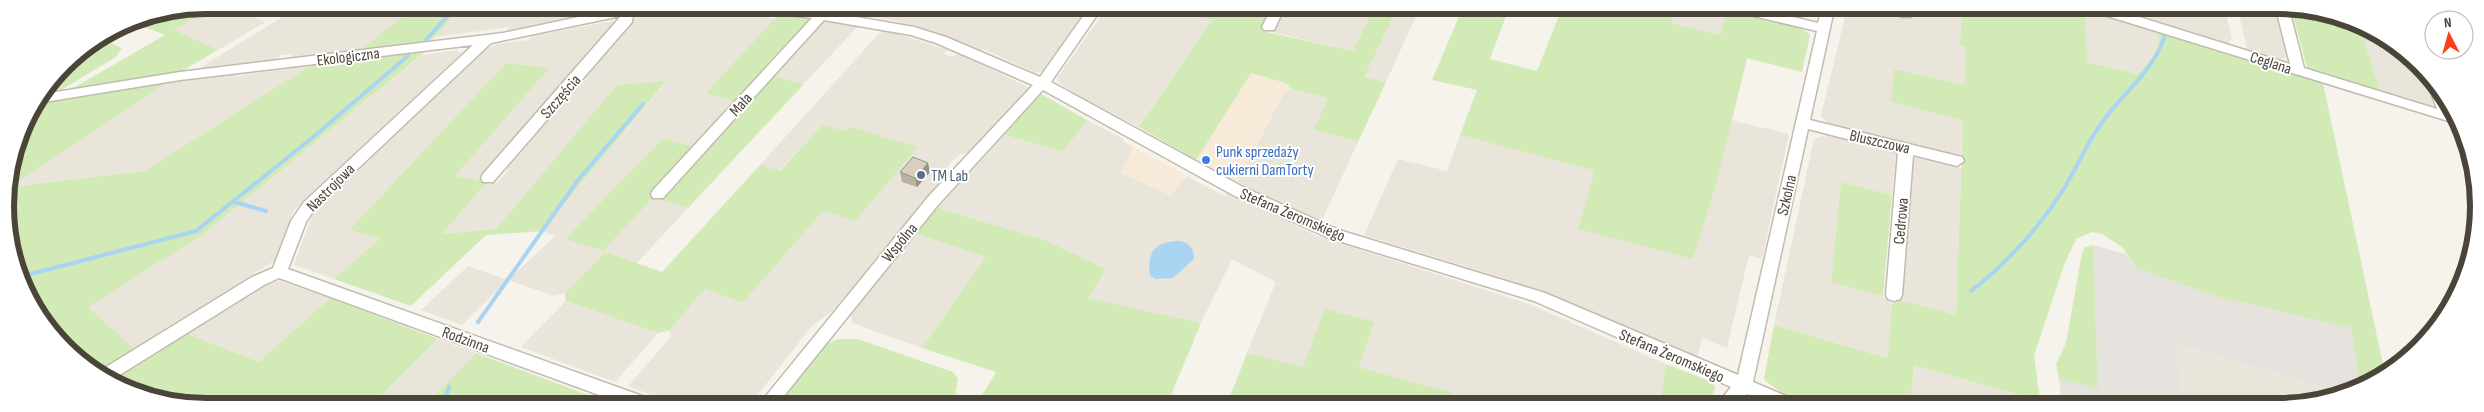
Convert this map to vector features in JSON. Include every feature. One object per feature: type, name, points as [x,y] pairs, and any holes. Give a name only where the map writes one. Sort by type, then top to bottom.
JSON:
[{"type":"street","name":"Ekologiczna","points":[[47,98],[180,76],[486,40],[618,14]]},
{"type":"street","name":"Szczęścia","points":[[488,178],[627,19],[627,14]]},
{"type":"street","name":"Stefana Żeromskiego","points":[[814,14],[883,24],[926,35],[985,58],[1041,83],[1238,192],[1334,234],[1539,297],[1774,398]]},
{"type":"street","name":"Wspólna","points":[[772,398],[933,201],[1041,83],[1091,14]]},
{"type":"street","points":[[1269,27],[1276,14]]},
{"type":"street","points":[[1762,14],[1822,28]]},
{"type":"street","name":"Szkolna","points":[[1744,386],[1826,14]]},
{"type":"street","name":"Ceglana","points":[[2115,14],[2448,118]]},
{"type":"street","points":[[2283,14],[2298,70]]},
{"type":"street","name":"Mała","points":[[658,194],[822,15]]},
{"type":"street","name":"Nastrojowa","points":[[279,272],[299,220],[309,206],[486,40]]},
{"type":"street","name":"Bluszczowa","points":[[1802,123],[1957,160]]},
{"type":"street","name":"Cedrowa","points":[[1894,295],[1906,147]]},
{"type":"street","points":[[110,372],[258,281],[279,272]]},
{"type":"street","name":"Rodzinna","points":[[279,272],[631,398]]},
{"type":"street","points":[[1732,398],[1744,386]]},
{"type":"shaded area","points":[[201,14],[247,14],[265,22],[218,50],[173,30]]},
{"type":"shaded area","points":[[287,14],[407,14],[361,50],[295,57],[291,57],[294,54],[281,55],[276,59],[198,69]]},
{"type":"shaded area","points":[[456,14],[591,14],[506,32],[510,27],[435,37]]},
{"type":"shaded area","points":[[645,14],[751,14],[775,19],[706,93],[736,102],[694,147],[663,138],[565,239],[603,251],[653,198],[688,208],[637,263],[605,252],[565,293],[554,296],[508,280],[555,236],[542,231],[666,82],[617,86],[496,229],[442,234],[488,181],[497,183],[507,172],[509,162],[635,16]]},
{"type":"shaded area","points":[[854,14],[871,14],[869,16]]},
{"type":"shaded area","points":[[880,14],[1086,14],[1046,70],[1036,73],[983,49],[981,50],[916,26],[877,17]]},
{"type":"shaded area","points":[[1103,14],[1186,14],[1212,20],[1139,127],[1085,100],[1059,83],[1057,78]]},
{"type":"shaded area","points":[[1281,14],[1371,14],[1353,51],[1272,32]]},
{"type":"shaded area","points":[[1395,14],[1417,14],[1386,82],[1364,77]]},
{"type":"shaded area","points":[[1674,14],[1725,14],[1720,35],[1671,23]]},
{"type":"shaded area","points":[[1776,14],[1805,14],[1804,18],[1797,19]]},
{"type":"shaded area","points":[[1846,14],[1903,14],[1906,17],[1914,14],[1962,14],[1960,45],[1966,46],[1964,85],[1895,69],[1891,102],[1963,119],[1961,156],[1829,124],[1821,116]]},
{"type":"shaded area","points":[[2085,14],[2104,14],[2157,31],[2159,50],[2139,74],[2087,62]]},
{"type":"shaded area","points":[[2136,14],[2226,14],[2232,39],[2228,43]]},
{"type":"shaded area","points":[[2239,14],[2278,14],[2289,57],[2280,59],[2247,49]]},
{"type":"shaded area","points":[[824,20],[859,25],[804,84],[773,76]]},
{"type":"shaded area","points":[[621,21],[481,180],[454,176],[548,68],[506,63],[349,230],[381,239],[334,279],[294,265],[313,213],[483,51],[497,44],[528,40],[531,36]]},
{"type":"shaded area","points":[[883,29],[947,50],[944,54],[952,57],[958,54],[1029,87],[968,154],[961,154],[952,161],[945,170],[951,172],[834,310],[812,326],[755,398],[660,398],[628,386],[671,337],[670,330],[705,289],[743,303],[823,211],[846,131],[822,125],[779,171],[760,165]]},
{"type":"shaded area","points":[[2362,33],[2395,53],[2423,79],[2430,88],[2437,109],[2380,91]]},
{"type":"shaded area","points":[[457,50],[461,54],[293,212],[274,261],[134,349],[87,307],[205,233],[422,55]]},
{"type":"shaded area","points":[[311,65],[145,171],[15,186],[15,182],[168,82],[235,73],[237,76]]},
{"type":"shaded area","points":[[1250,73],[1286,83],[1291,89],[1284,93],[1237,182],[1196,160]]},
{"type":"shaded area","points":[[1291,89],[1329,98],[1314,129],[1358,142],[1322,220],[1276,202],[1237,182],[1284,93]]},
{"type":"shaded area","points":[[1087,120],[1124,139],[1123,141],[1133,147],[1121,173],[1170,195],[1187,176],[1224,196],[1227,193],[1317,236],[1529,304],[1666,364],[1661,398],[1452,398],[1453,393],[1359,367],[1325,310],[1303,368],[1247,353],[1276,282],[1232,259],[1201,323],[1087,298],[1106,269],[1045,240],[938,208],[1002,134],[1063,152]]},
{"type":"shaded area","points":[[1731,120],[1789,134],[1762,259],[1749,255],[1727,348],[1702,338],[1697,359],[1560,298],[1500,277],[1364,235],[1398,159],[1447,171],[1460,135],[1595,171],[1693,259],[1717,182]]},
{"type":"shaded area","points":[[1826,135],[1896,153],[1892,195],[1841,182],[1831,281],[1883,296],[1892,304],[1889,358],[1774,325],[1814,139]]},
{"type":"shaded area","points":[[1133,147],[1187,176],[1170,195],[1121,173]]},
{"type":"shaded area","points":[[1912,157],[1961,168],[1956,315],[1901,300]]},
{"type":"shaded area","points":[[914,233],[987,257],[922,348],[852,323],[851,311]]},
{"type":"shaded area","points":[[2093,245],[2126,254],[2136,268],[2218,297],[2351,328],[2359,380],[2333,390],[2177,345],[2180,398],[2061,398],[2059,379],[2098,389]]},
{"type":"shaded area","points":[[468,266],[508,280],[462,325],[421,310]]},
{"type":"shaded area","points":[[280,281],[330,298],[259,362],[185,333],[261,285]]},
{"type":"shaded area","points":[[566,301],[658,333],[615,382],[521,347]]},
{"type":"shaded area","points":[[438,339],[476,353],[432,398],[379,398]]},
{"type":"shaded area","points":[[2176,345],[2333,390],[2316,395],[2291,398],[2180,398]]},
{"type":"shaded area","points":[[1914,365],[2025,398],[1911,398]]},
{"type":"green space","points":[[201,14],[174,30],[218,50],[180,72],[70,90],[165,35],[142,26],[111,43],[122,48],[116,57],[56,93],[50,94],[61,79],[89,53],[132,28],[156,20],[181,15]]},
{"type":"green space","points":[[406,14],[455,14],[432,40],[361,50]]},
{"type":"green space","points":[[1184,14],[1270,14],[1262,31],[1353,51],[1371,14],[1395,14],[1364,77],[1386,82],[1358,142],[1314,129],[1328,98],[1291,89],[1286,83],[1251,73],[1196,160],[1139,127],[1212,20]]},
{"type":"green space","points":[[1460,14],[1507,14],[1490,59],[1537,71],[1560,14],[1674,14],[1671,23],[1720,35],[1725,14],[1753,14],[1796,24],[1810,35],[1802,72],[1747,58],[1717,182],[1693,259],[1578,229],[1595,171],[1460,135],[1477,90],[1432,80]]},
{"type":"green space","points":[[1962,14],[2085,14],[2087,62],[2138,74],[2159,50],[2157,31],[2323,83],[2383,367],[2359,380],[2351,328],[2218,297],[2136,268],[2122,247],[2102,234],[2092,232],[2076,239],[2064,265],[2034,356],[2040,398],[2025,398],[1914,365],[1911,398],[1790,398],[1781,394],[1764,378],[1774,325],[1888,358],[1892,304],[1901,300],[1956,315],[1963,120],[1891,102],[1894,69],[1964,85],[1966,47],[1960,45]]},
{"type":"green space","points":[[2292,14],[2328,20],[2362,33],[2380,91],[2307,68]]},
{"type":"green space","points":[[778,15],[813,19],[736,102],[706,93]]},
{"type":"green space","points":[[426,51],[205,233],[88,307],[134,349],[104,368],[89,359],[53,323],[28,280],[20,256],[15,231],[15,186],[145,171],[311,65]]},
{"type":"green space","points":[[506,63],[549,68],[455,176],[488,181],[442,234],[496,229],[617,85],[666,81],[542,231],[486,235],[411,306],[334,279],[380,239],[349,230]]},
{"type":"green space","points":[[773,76],[804,84],[688,208],[660,200],[662,195]]},
{"type":"green space","points":[[168,82],[15,183],[20,156],[28,132],[44,103]]},
{"type":"green space","points":[[1039,93],[1087,120],[1063,152],[1002,134]]},
{"type":"green space","points":[[822,125],[846,131],[850,127],[918,147],[855,221],[823,211],[743,303],[705,289],[670,330],[658,333],[566,301],[565,293],[605,252],[662,272],[760,165],[780,171]]},
{"type":"green space","points":[[663,138],[694,147],[652,192],[653,198],[603,251],[565,239]]},
{"type":"green space","points":[[1841,182],[1892,195],[1883,296],[1831,282]]},
{"type":"green space","points":[[938,208],[1045,240],[1106,269],[1088,298],[1201,323],[1170,398],[980,398],[996,372],[922,348],[986,257],[914,233]]},
{"type":"green space","points":[[2093,245],[2098,389],[2059,379],[2056,364],[2066,343],[2082,253],[2085,247]]},
{"type":"green space","points":[[330,298],[438,339],[379,398],[181,397],[156,392],[132,384],[118,376],[185,333],[259,362]]},
{"type":"green space","points":[[1325,309],[1374,322],[1359,367],[1453,393],[1452,398],[1230,398],[1247,353],[1303,367]]},
{"type":"green space","points":[[839,339],[858,339],[953,372],[958,379],[955,397],[784,398],[818,351],[826,344]]},
{"type":"green space","points":[[476,353],[596,398],[432,398]]},
{"type":"green space","points":[[1666,364],[1707,380],[1715,386],[1713,398],[1661,398]]},
{"type":"water","points":[[1178,241],[1190,246],[1194,259],[1173,278],[1156,279],[1150,276],[1150,261],[1154,250],[1163,244]]},
{"type":"building","points":[[913,157],[928,163],[915,178],[900,172]]},
{"type":"waterway","points":[[426,40],[449,14]]},
{"type":"waterway","points":[[1971,291],[2010,256],[2045,216],[2065,187],[2088,145],[2111,110],[2138,81],[2154,60],[2165,35]]},
{"type":"waterway","points":[[26,275],[196,231],[312,138],[408,56]]},
{"type":"waterway","points":[[478,322],[578,180],[643,104]]},
{"type":"waterway","points":[[234,202],[266,211]]},
{"type":"waterway","points":[[445,398],[449,387]]},
{"type":"place","name":"Punk sprzedaży cukierni DamTorty","points":[[1206,160]]},
{"type":"place","name":"TM Lab","points":[[921,175]]}]
